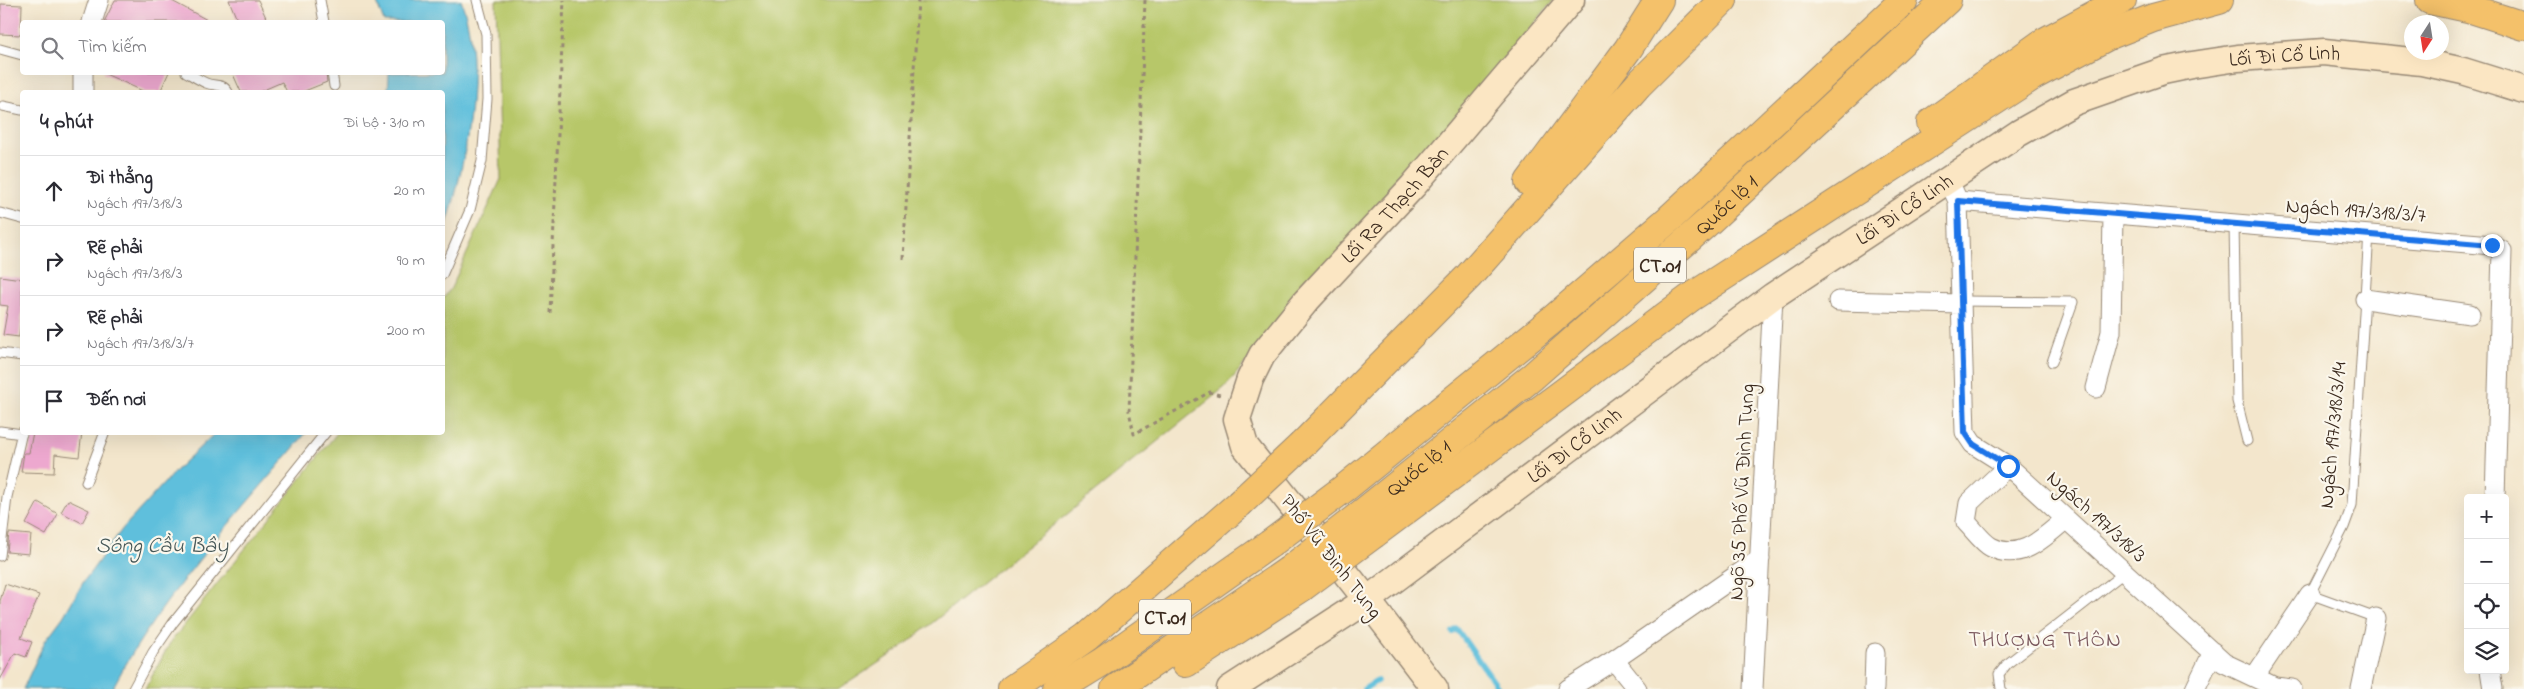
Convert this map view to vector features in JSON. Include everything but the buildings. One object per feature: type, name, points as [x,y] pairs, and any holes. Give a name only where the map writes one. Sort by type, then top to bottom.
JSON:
[{"type":"highway","points":[[1345,404],[1488,234],[1628,48],[1659,0]]},
{"type":"highway","points":[[1012,689],[1087,637],[1239,504],[1345,404],[1468,277],[1638,85],[1723,0]]},
{"type":"highway","name":"Quốc lộ 1","points":[[1058,689],[1102,662],[1270,544],[1346,487],[1552,320],[1662,225],[1904,0]]},
{"type":"highway","name":"Quốc lộ 1","points":[[1367,525],[1709,222],[1947,0]]},
{"type":"highway","points":[[1760,255],[1980,86],[2044,42],[2122,0]]},
{"type":"highway","points":[[1367,525],[1690,298],[1760,255],[2033,76],[2110,35],[2153,18],[2219,0]]},
{"type":"highway","points":[[2430,0],[2468,8],[2524,26]]},
{"type":"highway","name":"CT.01","points":[[1115,689],[1294,579],[1367,525]]},
{"type":"highway","points":[[1147,689],[1294,579]]},
{"type":"main road","name":"Lối Ra Thạch Bàn","points":[[1240,411],[1250,378],[1262,356],[1284,328],[1413,186],[1571,0]]},
{"type":"main road","name":"Lối Đi Cổ Linh","points":[[1230,689],[1367,600],[1773,297],[1953,191],[2019,133],[2074,102],[2155,74],[2192,65],[2284,54],[2324,52],[2422,62],[2455,69],[2524,90]]},
{"type":"main road","name":"Phố Vũ Đình Tụng","points":[[1240,411],[1245,446],[1435,689]]},
{"type":"street","points":[[95,20],[99,0]]},
{"type":"street","points":[[83,75],[83,90]]},
{"type":"street","name":"Ngách 197/318/3/7","points":[[1953,191],[2113,214],[2369,233],[2492,245],[2502,251],[2495,494]]},
{"type":"street","name":"Ngách 197/318/3","points":[[1953,191],[1965,432],[1973,444],[2008,466],[2224,663],[2275,687],[2292,689]]},
{"type":"street","points":[[2096,388],[2111,332],[2113,214]]},
{"type":"street","name":"Ngõ 35 Phố Vũ Đình Tụng","points":[[1753,689],[1773,297]]},
{"type":"street","points":[[2365,299],[2470,314]]},
{"type":"street","points":[[1838,301],[1960,303]]},
{"type":"street","points":[[2008,466],[1969,503],[1966,522],[1991,547],[2009,552],[2030,548],[2066,519]]},
{"type":"street","points":[[1568,689],[1614,660],[1760,559]]},
{"type":"street","name":"Ngách 197/318/3/14","points":[[2255,676],[2310,594]]},
{"type":"street","points":[[2362,689],[2376,618]]},
{"type":"street","points":[[2195,689],[2213,652]]},
{"type":"street","points":[[1874,689],[1875,653]]},
{"type":"street","points":[[1614,660],[1637,689]]},
{"type":"street","points":[[2490,674],[2492,689]]},
{"type":"lane","points":[[320,0],[324,20]]},
{"type":"lane","points":[[445,268],[470,210],[482,160],[487,99],[486,34],[477,0]]},
{"type":"lane","points":[[0,49],[20,54]]},
{"type":"lane","points":[[192,75],[210,85],[219,84],[226,90]]},
{"type":"lane","points":[[332,75],[334,86]]},
{"type":"lane","points":[[3,106],[20,110]]},
{"type":"lane","points":[[0,213],[20,218]]},
{"type":"lane","points":[[2234,223],[2237,401],[2247,441]]},
{"type":"lane","name":"Ngách 197/318/3/14","points":[[2310,594],[2344,527],[2352,505],[2369,233]]},
{"type":"lane","points":[[1960,303],[2073,302],[2052,362]]},
{"type":"lane","points":[[0,353],[20,356]]},
{"type":"lane","points":[[0,431],[20,433]]},
{"type":"lane","points":[[0,556],[7,497],[22,435]]},
{"type":"lane","points":[[86,482],[104,435]]},
{"type":"lane","points":[[133,689],[153,652],[174,623],[324,435]]},
{"type":"lane","points":[[2001,689],[1999,674],[2007,664],[2125,572]]},
{"type":"lane","points":[[2310,594],[2376,618]]},
{"type":"path","points":[[550,313],[564,0]]},
{"type":"path","points":[[903,259],[918,0]]},
{"type":"path","points":[[1145,0],[1129,411],[1134,434],[1210,392],[1240,411]]},
{"type":"green space","points":[[496,0],[1554,0],[1225,387],[901,648],[839,689],[145,689],[170,643],[335,435],[445,435],[445,296],[451,288],[501,179]]},
{"type":"water","points":[[376,0],[461,0],[468,26],[472,56],[470,118],[459,181],[445,230],[445,90],[388,90],[389,75],[445,75],[445,20],[383,20]]},
{"type":"water","name":"Sông Cầu Bây","points":[[213,435],[304,435],[228,525],[178,588],[154,620],[112,689],[23,689],[45,641],[63,617],[84,581],[123,528],[178,468]]},
{"type":"waterway","points":[[1453,632],[1457,629],[1499,689]]},
{"type":"waterway","points":[[1364,689],[1377,681]]},
{"type":"district","name":"THƯỢNG THÔN","points":[[2045,638]]},
{"type":"route","points":[[2008,466],[1973,444],[1965,432],[1958,201],[2369,233],[2492,245]]}]
